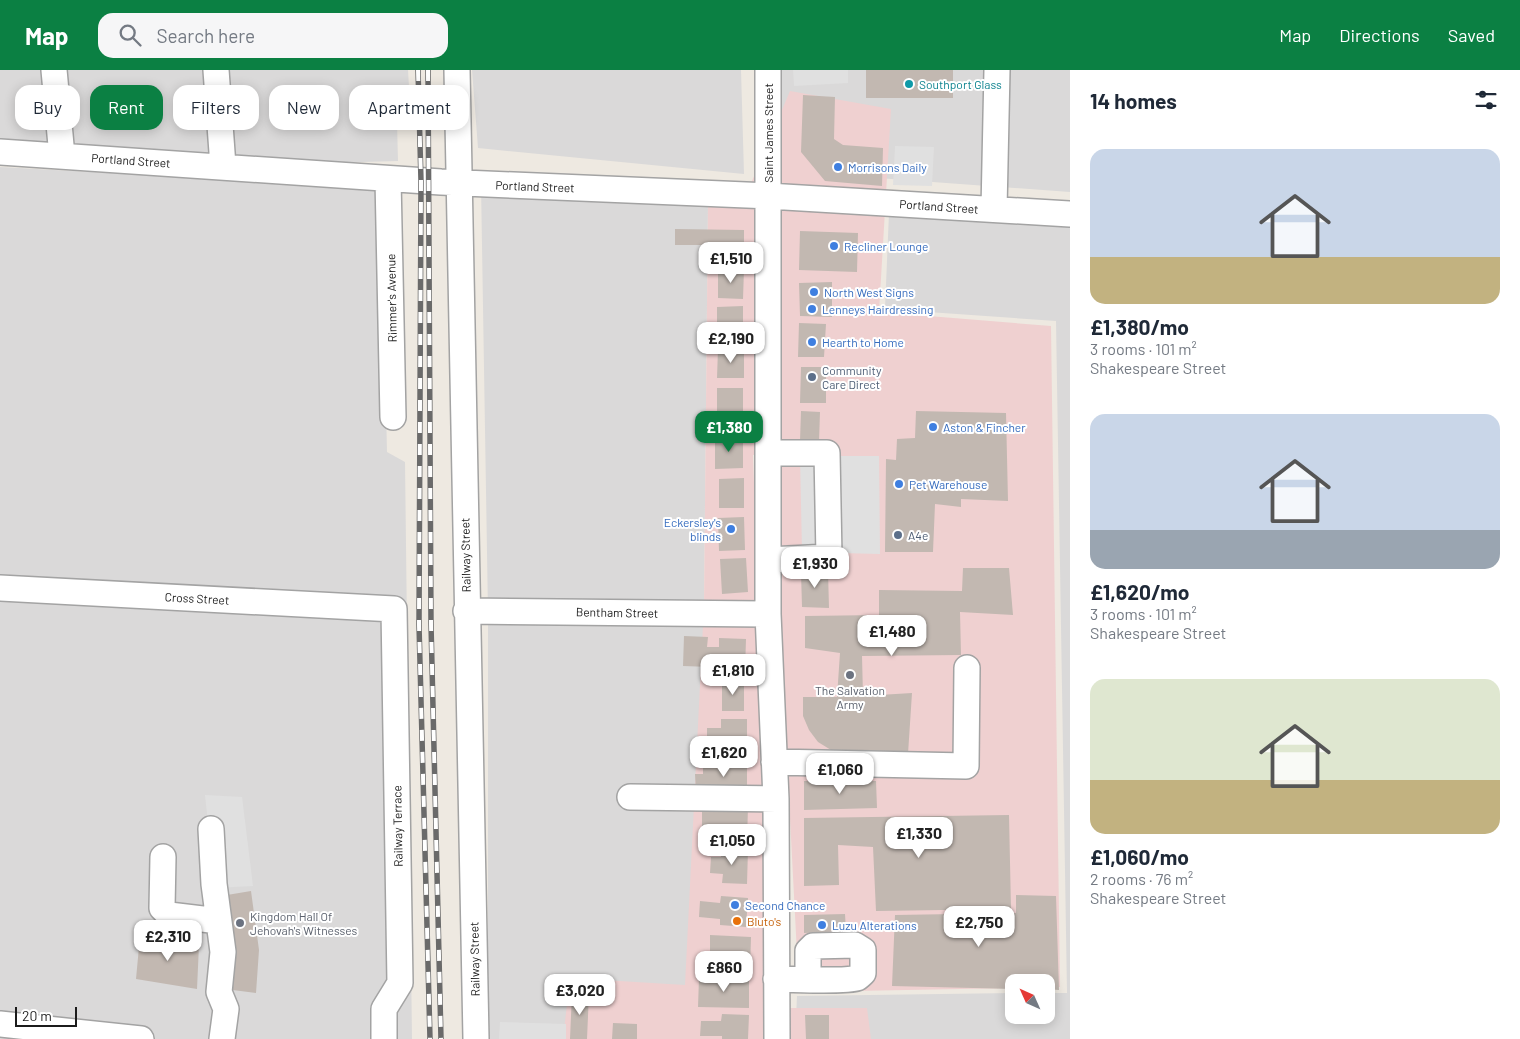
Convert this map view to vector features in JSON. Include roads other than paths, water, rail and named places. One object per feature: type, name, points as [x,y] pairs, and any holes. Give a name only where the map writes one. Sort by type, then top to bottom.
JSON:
[{"type":"street","points":[[54,70],[62,156]]},
{"type":"street","points":[[216,70],[223,166]]},
{"type":"street","name":"Railway Street","points":[[457,70],[466,611],[476,1039]]},
{"type":"street","name":"Saint James Street","points":[[768,70],[770,453],[768,614],[776,799],[777,1039]]},
{"type":"street","points":[[994,210],[997,70]]},
{"type":"street","name":"Portland Street","points":[[0,152],[223,166],[388,179],[768,196],[1070,214]]},
{"type":"street","name":"Rimmer's Avenue","points":[[388,179],[393,417]]},
{"type":"street","points":[[768,560],[829,557],[828,453],[770,453]]},
{"type":"street","name":"Cross Street","points":[[0,588],[394,609]]},
{"type":"street","name":"Railway Terrace","points":[[384,1039],[384,1009],[400,983],[394,609]]},
{"type":"street","name":"Bentham Street","points":[[466,611],[768,614]]},
{"type":"street","points":[[774,762],[966,766],[967,668]]},
{"type":"street","points":[[630,797],[776,799]]},
{"type":"street","points":[[211,829],[214,884],[223,952],[219,992],[226,1009],[222,1039]]},
{"type":"street","points":[[163,857],[162,908],[169,915],[219,921]]},
{"type":"street","points":[[776,979],[808,979]]},
{"type":"street","points":[[0,1024],[141,1039]]},
{"type":"railway","points":[[418,70],[421,181],[419,625],[430,1039]]},
{"type":"railway","points":[[428,70],[431,624],[441,1039]]},
{"type":"place","name":"Southport Glass","points":[[909,84]]},
{"type":"place","name":"Morrisons Daily","points":[[838,167]]},
{"type":"place","name":"Recliner Lounge","points":[[834,246]]},
{"type":"place","name":"North West Signs","points":[[814,292]]},
{"type":"place","name":"Lenneys Hairdressing","points":[[812,309]]},
{"type":"place","name":"Hearth to Home","points":[[812,342]]},
{"type":"place","name":"Community Care Direct","points":[[812,377]]},
{"type":"place","name":"Aston & Fincher","points":[[933,427]]},
{"type":"place","name":"Pet Warehouse","points":[[899,484]]},
{"type":"place","name":"Eckersley's blinds","points":[[731,529]]},
{"type":"place","name":"A4e","points":[[898,535]]},
{"type":"place","name":"The Salvation Army","points":[[850,675]]},
{"type":"place","name":"Second Chance","points":[[735,905]]},
{"type":"place","name":"Bluto's","points":[[737,921]]},
{"type":"place","name":"Kingdom Hall Of Jehovah's Witnesses","points":[[240,923]]},
{"type":"place","name":"Luzu Alterations","points":[[822,925]]}]
